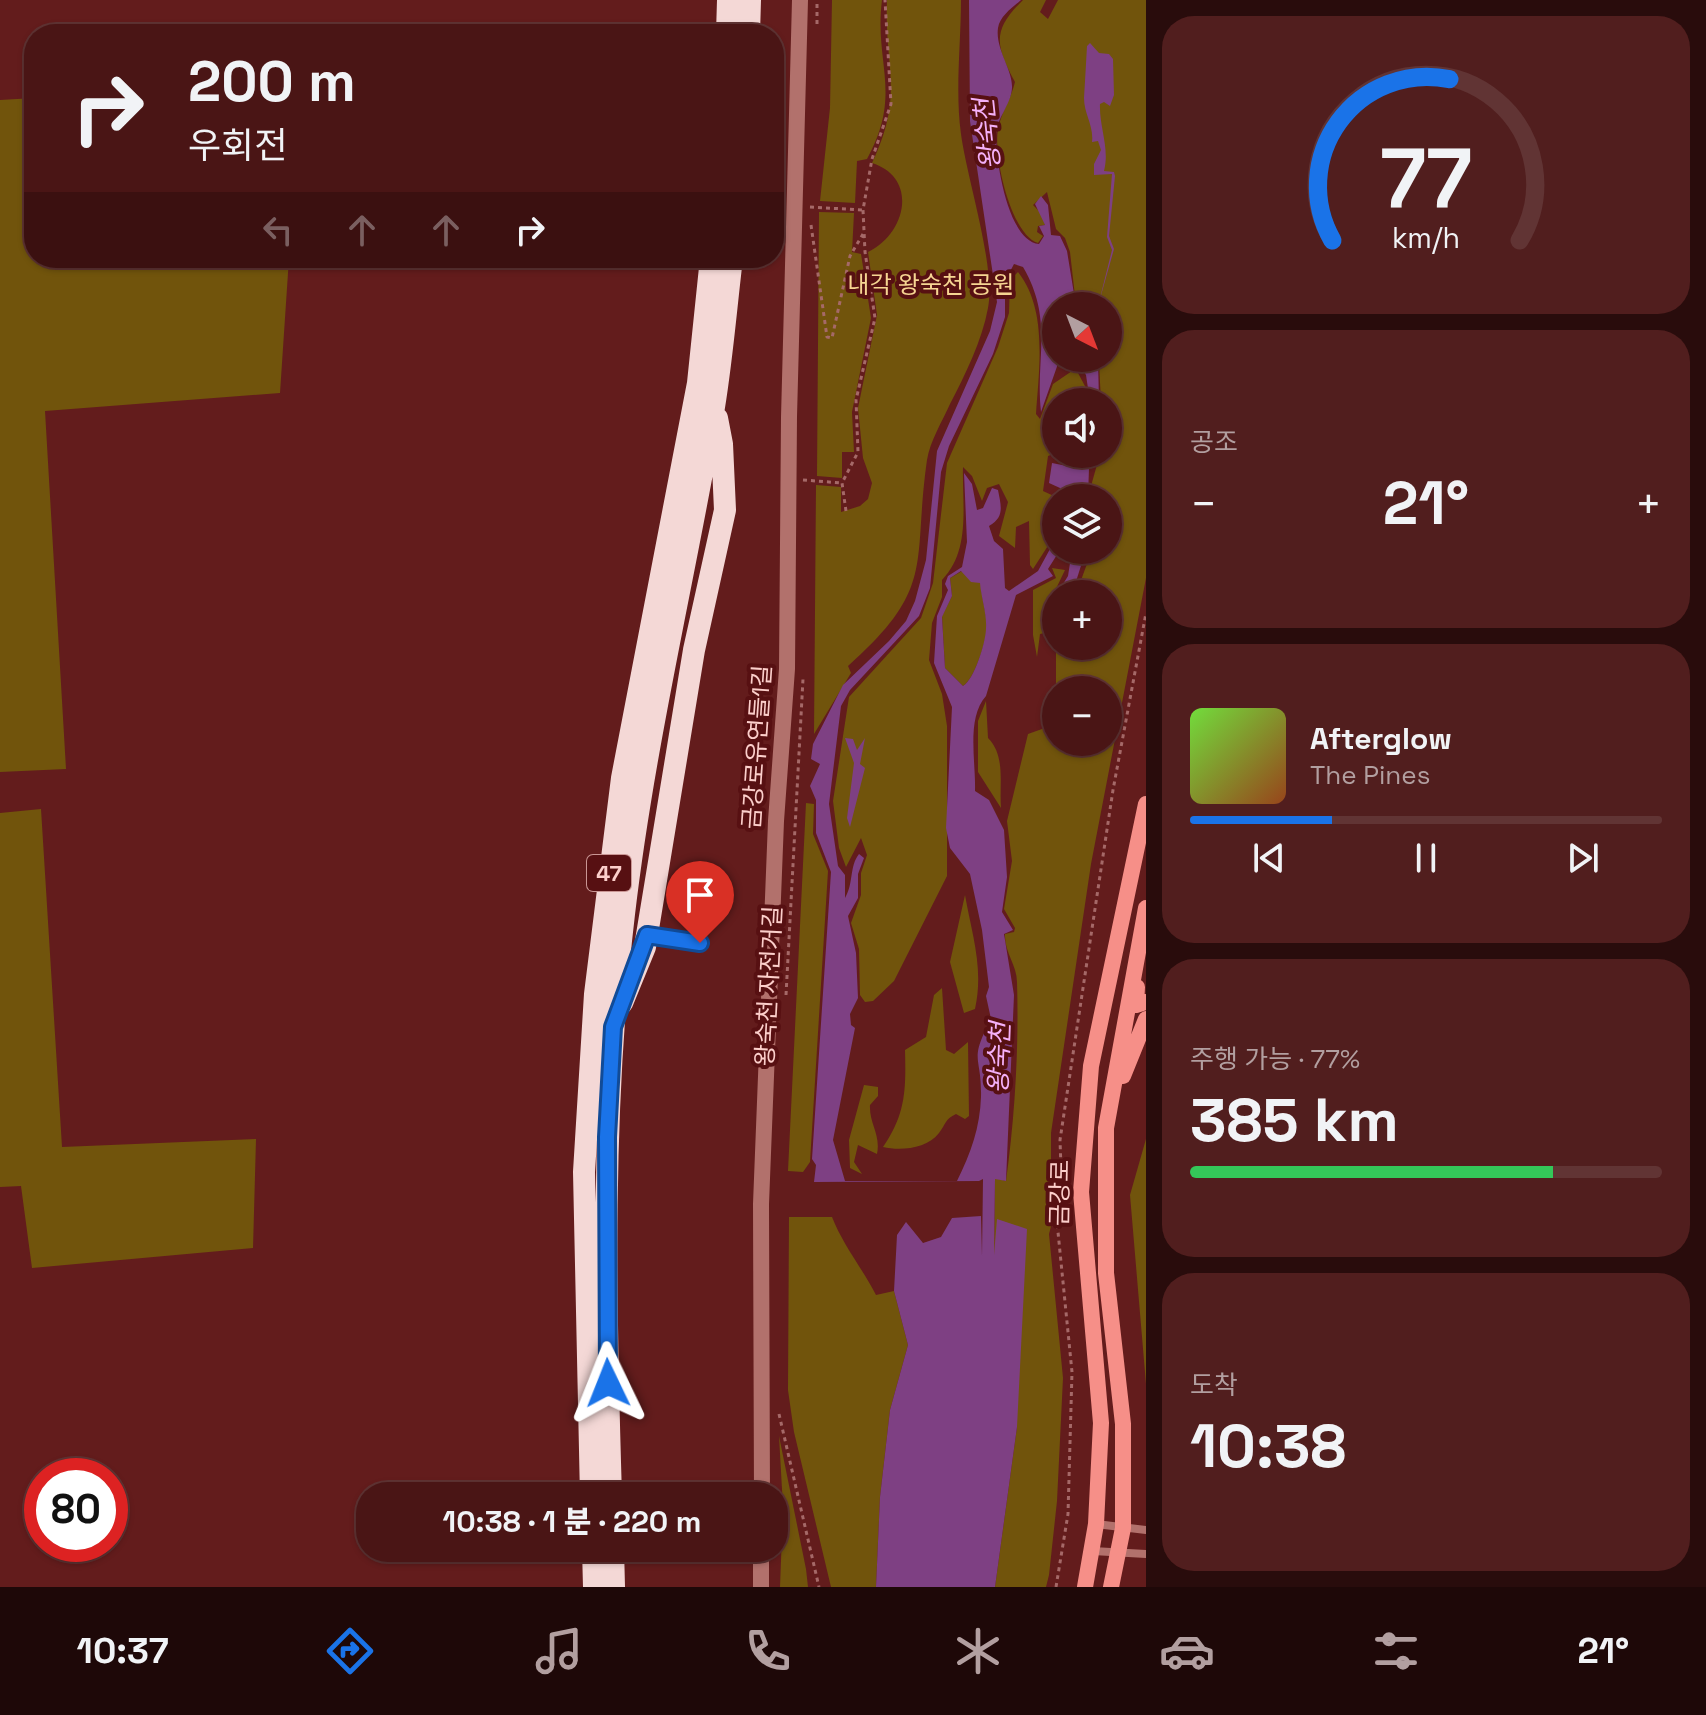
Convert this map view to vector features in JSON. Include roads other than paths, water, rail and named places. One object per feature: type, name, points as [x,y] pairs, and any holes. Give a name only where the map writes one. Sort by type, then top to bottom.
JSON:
[{"type":"highway","points":[[727,24],[728,0]]},
{"type":"highway","points":[[749,24],[750,0]]},
{"type":"highway","name":"47","points":[[591,1482],[584,1172],[595,994],[618,805],[698,383],[710,268]]},
{"type":"highway","name":"47","points":[[611,1482],[605,1271],[613,1027],[639,805],[714,404],[731,268]]},
{"type":"highway","points":[[613,1027],[647,935],[694,650],[725,510],[722,444],[714,404]]},
{"type":"highway","points":[[593,1562],[594,1587]]},
{"type":"highway","points":[[613,1562],[614,1587]]},
{"type":"main road","name":"금강로","points":[[1085,1587],[1096,1524],[1101,1423],[1081,1192],[1091,1066],[1146,804]]},
{"type":"main road","name":"금강로","points":[[1111,1587],[1123,1528],[1123,1424],[1106,1273],[1106,1128],[1146,908]]},
{"type":"main road","points":[[1146,955],[1136,1005],[1146,1002]]},
{"type":"main road","points":[[1104,1212],[1123,1076],[1146,1019]]},
{"type":"street","name":"금강로유연들1길","points":[[762,1482],[761,1204],[776,821],[787,669],[789,417],[800,0]]},
{"type":"street","points":[[761,1562],[761,1587]]},
{"type":"lane","points":[[647,935],[700,943]]},
{"type":"lane","points":[[1096,1524],[1146,1530]]},
{"type":"lane","points":[[1093,1551],[1146,1554]]},
{"type":"water","name":"왕숙천","points":[[969,0],[1021,0],[1004,16],[998,28],[999,44],[1012,81],[1009,100],[996,135],[1001,181],[1012,215],[1028,240],[1039,244],[1044,236],[1039,226],[1045,225],[1035,204],[1041,196],[1048,205],[1051,235],[1060,236],[1067,251],[1074,292],[1042,292],[1042,372],[1055,372],[1049,388],[1042,388],[1041,412],[1041,322],[1038,304],[1023,267],[1014,264],[1005,281],[1005,317],[993,354],[949,446],[941,472],[930,588],[919,616],[850,690],[841,706],[829,804],[838,866],[845,875],[845,898],[856,859],[859,854],[864,858],[858,874],[858,898],[848,916],[856,953],[858,998],[850,1014],[851,1025],[855,1028],[833,1140],[845,1181],[957,1181],[977,1129],[981,1097],[978,1052],[991,1019],[986,996],[989,987],[982,930],[970,874],[950,848],[946,828],[952,707],[934,663],[937,616],[948,590],[945,584],[948,576],[962,567],[967,542],[964,473],[972,484],[977,510],[983,508],[992,488],[998,490],[1000,515],[989,526],[994,541],[1003,549],[1005,588],[1009,591],[1038,571],[1042,564],[1051,564],[1048,569],[1053,576],[1016,595],[986,696],[976,716],[973,741],[975,791],[989,800],[1004,830],[1007,877],[1002,912],[1013,930],[1004,934],[1014,995],[1006,1181],[995,1179],[994,1255],[997,1219],[1027,1229],[1017,1427],[995,1587],[876,1587],[880,1497],[890,1410],[908,1345],[894,1291],[897,1235],[906,1222],[923,1243],[941,1237],[952,1218],[981,1216],[982,1256],[983,1179],[979,1181],[814,1182],[816,1165],[812,1159],[831,872],[816,833],[816,800],[810,786],[820,764],[811,759],[813,744],[843,685],[889,641],[906,621],[915,601],[926,560],[937,451],[990,331],[997,302],[970,121]],"holes":[[[961,571],[971,582],[980,583],[986,617],[984,642],[979,660],[963,686],[945,668],[942,617],[952,596],[950,578]]]},
{"type":"water","points":[[1090,43],[1099,53],[1109,54],[1113,59],[1114,95],[1110,106],[1104,102],[1100,104],[1106,154],[1104,171],[1114,172],[1115,176],[1109,236],[1114,249],[1102,292],[1112,250],[1107,237],[1112,174],[1094,175],[1094,164],[1101,150],[1098,141],[1092,142],[1084,104],[1087,46]]},
{"type":"water","points":[[1084,372],[1098,372],[1099,388],[1088,388]]},
{"type":"water","points":[[1051,468],[1089,468],[1088,484],[1049,483]]},
{"type":"water","points":[[1070,564],[1082,564],[1076,580],[1066,580]]},
{"type":"water","points":[[845,738],[853,739],[857,750],[865,738],[860,764],[865,768],[850,827],[847,818],[854,763]]},
{"type":"park label","name":"내각 왕숙천 공원","points":[[931,285]]}]
